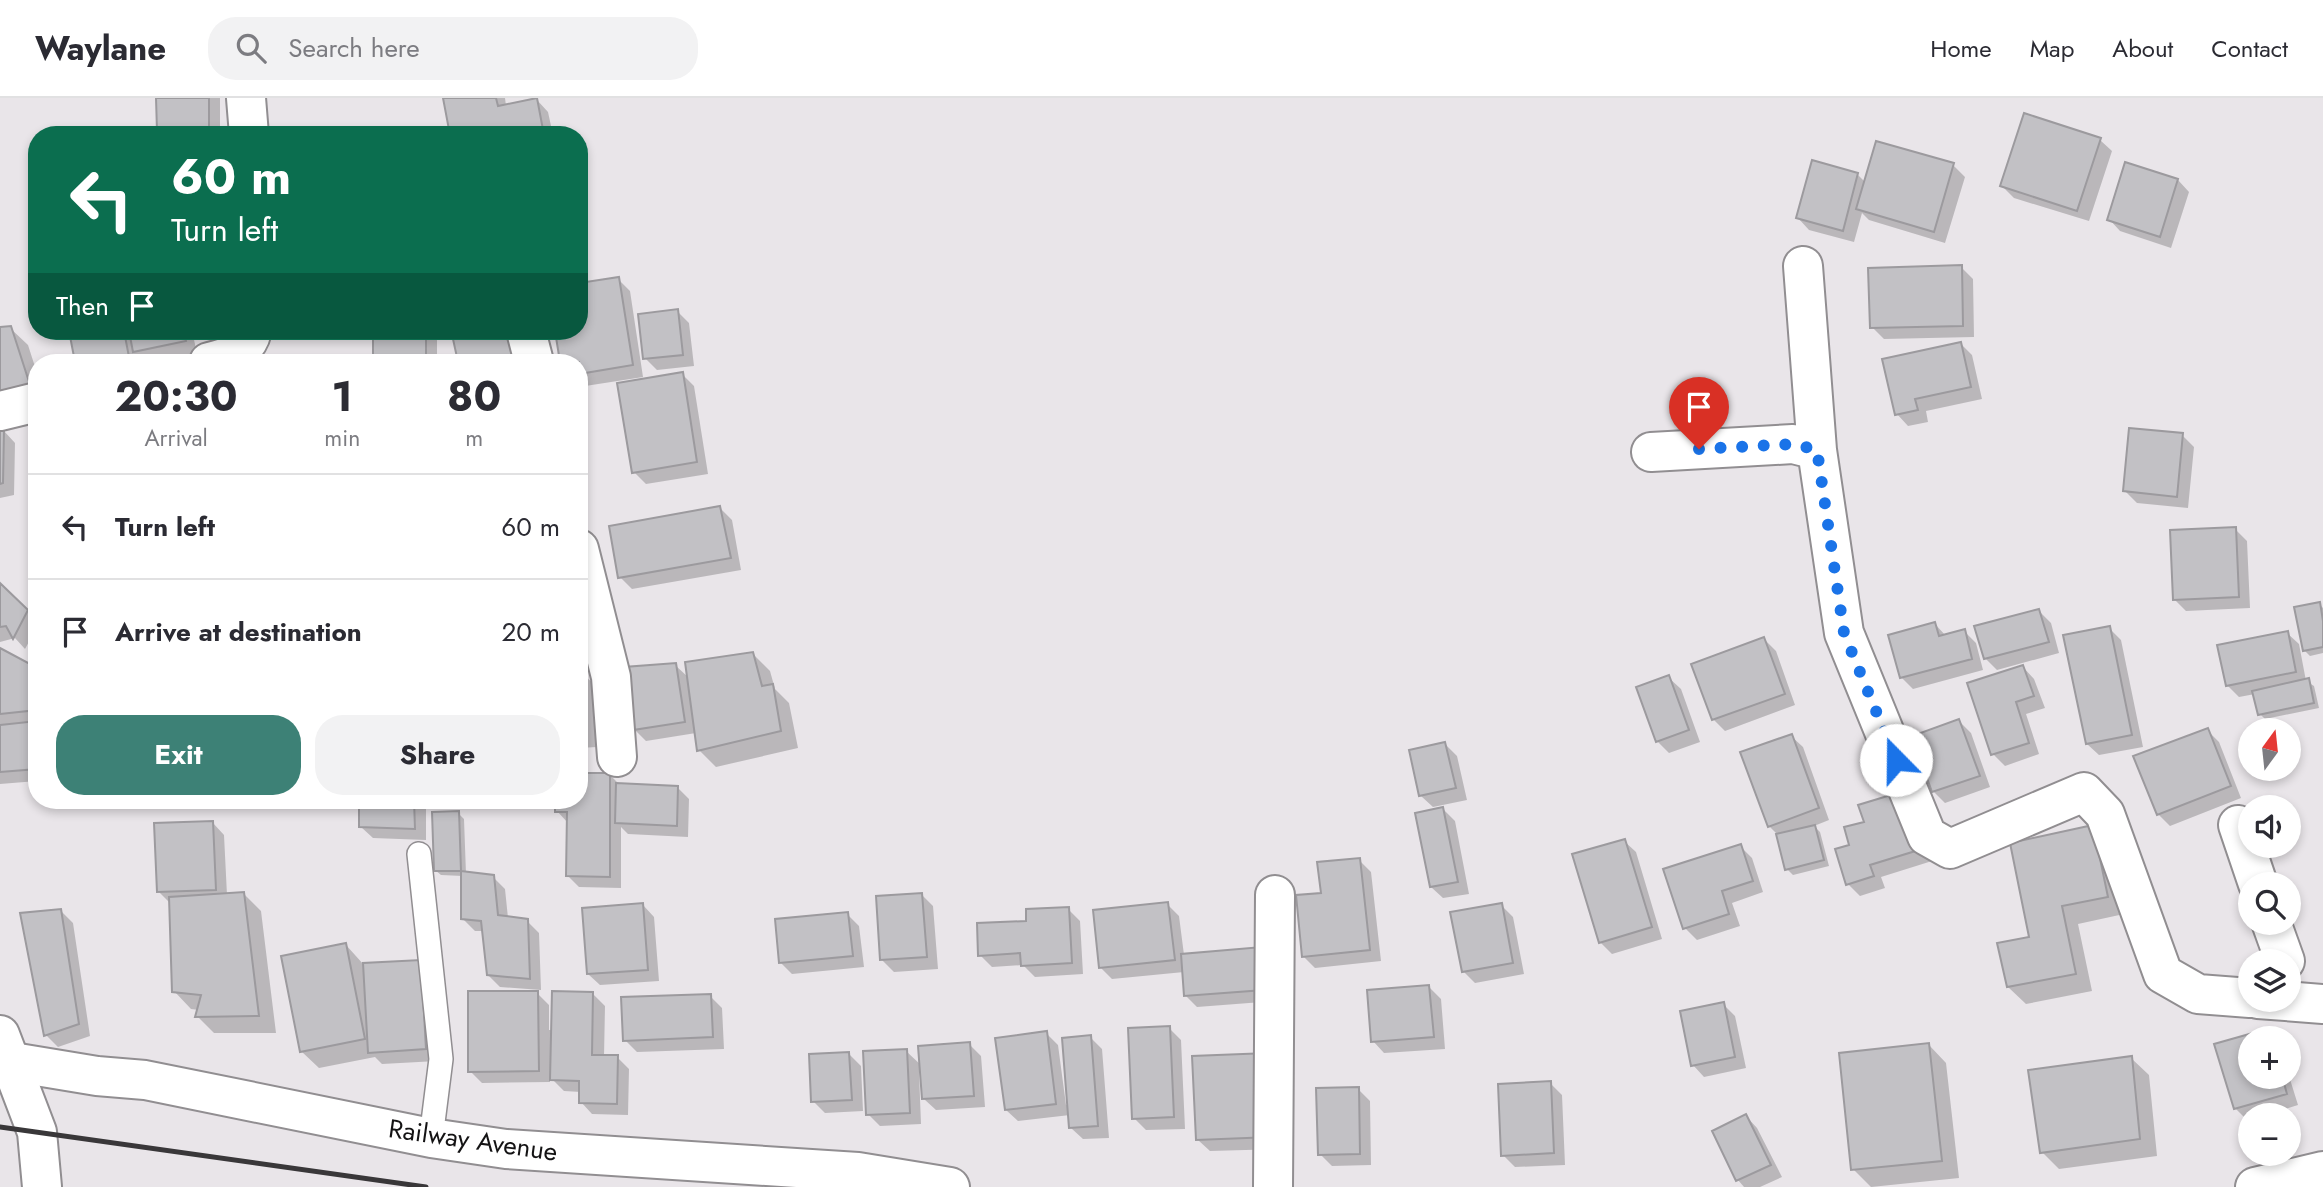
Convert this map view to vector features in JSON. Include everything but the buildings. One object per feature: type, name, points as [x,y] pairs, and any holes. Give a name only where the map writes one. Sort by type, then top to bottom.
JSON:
[{"type":"street","points":[[246,98],[248,126]]},
{"type":"street","points":[[1803,266],[1817,450],[1844,633],[1927,836],[1950,849],[2084,792],[2105,814],[2163,974],[2199,994],[2238,998]]},
{"type":"street","points":[[235,354],[247,340]]},
{"type":"street","points":[[0,411],[28,404]]},
{"type":"street","points":[[1651,452],[1793,444],[1817,450]]},
{"type":"street","points":[[588,585],[611,677],[617,757]]},
{"type":"street","points":[[1273,1187],[1275,894]]},
{"type":"street","points":[[3,1052],[37,1132],[42,1187]]},
{"type":"street","name":"Railway Avenue","points":[[3,1052],[97,1076],[145,1080],[431,1138],[506,1149],[858,1172],[950,1187]]},
{"type":"street","points":[[2255,1187],[2323,1171]]},
{"type":"lane","points":[[419,854],[441,1059],[431,1138]]},
{"type":"railway","points":[[0,1127],[426,1187]]},
{"type":"route","points":[[1699,449],[1793,444],[1817,450],[1844,633],[1896,760]]}]
